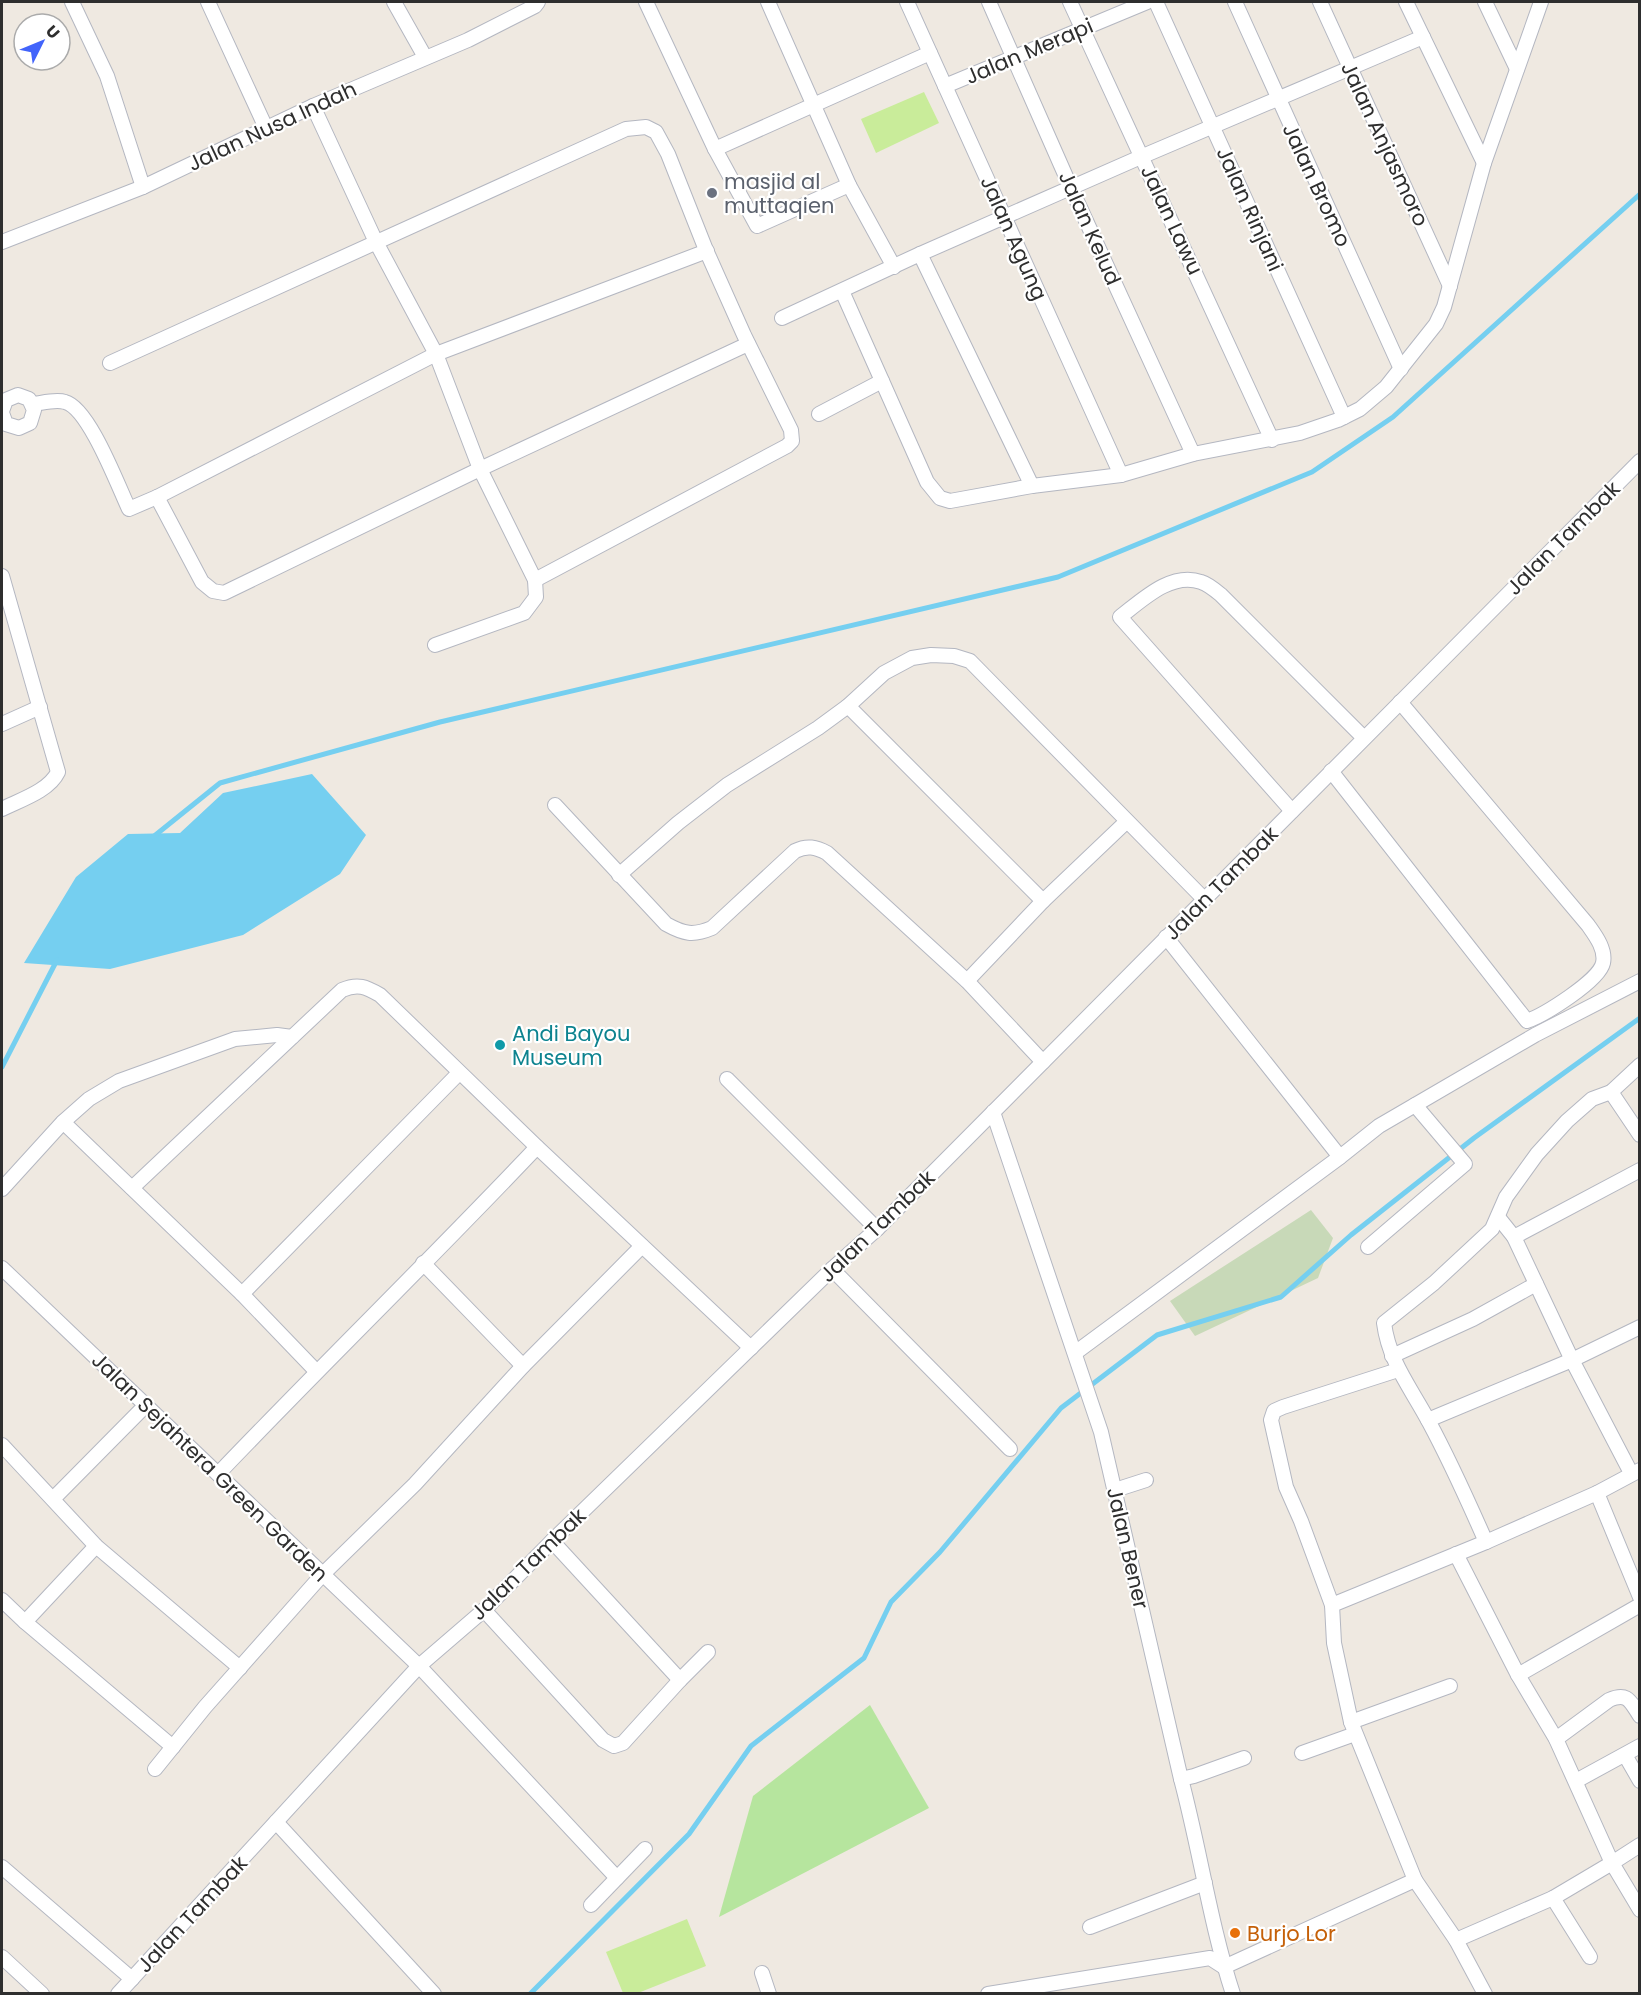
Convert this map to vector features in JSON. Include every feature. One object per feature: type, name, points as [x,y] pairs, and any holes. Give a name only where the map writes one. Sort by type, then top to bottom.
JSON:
[{"type":"street","points":[[72,2],[107,76],[143,187]]},
{"type":"street","points":[[208,2],[266,128]]},
{"type":"street","points":[[394,2],[425,57]]},
{"type":"street","name":"Jalan Nusa Indah","points":[[2,242],[143,187],[313,106],[468,39],[535,6],[538,2]]},
{"type":"street","points":[[646,2],[715,149],[757,226],[849,185]]},
{"type":"street","points":[[768,2],[849,185],[894,267]]},
{"type":"street","name":"Jalan Agung","points":[[907,2],[1121,475]]},
{"type":"street","name":"Jalan Kelud","points":[[988,2],[1193,454]]},
{"type":"street","name":"Jalan Lawu","points":[[1070,2],[1272,440]]},
{"type":"street","name":"Jalan Merapi","points":[[945,86],[1147,2]]},
{"type":"street","name":"Jalan Rinjani","points":[[1156,2],[1344,417]]},
{"type":"street","name":"Jalan Bromo","points":[[1235,2],[1401,369]]},
{"type":"street","name":"Jalan Anjasmoro","points":[[1320,2],[1450,286]]},
{"type":"street","points":[[1406,2],[1484,163]]},
{"type":"street","points":[[1485,2],[1517,69]]},
{"type":"street","points":[[842,291],[921,470],[934,492],[940,498],[950,501],[1032,486],[1121,475],[1193,454],[1300,433],[1344,417],[1360,409],[1386,387],[1436,324],[1444,307],[1484,163],[1541,2]]},
{"type":"street","points":[[782,318],[920,254],[1143,156],[1423,37]]},
{"type":"street","points":[[715,149],[930,53]]},
{"type":"street","points":[[313,106],[376,242],[436,354],[480,469],[535,580],[536,597],[524,613],[435,645]]},
{"type":"street","points":[[110,363],[626,129],[638,126],[656,132],[668,154],[748,344],[791,430],[792,437],[787,446],[535,580]]},
{"type":"street","points":[[33,404],[63,401],[72,405],[83,416],[129,509],[157,497],[436,354],[707,251]]},
{"type":"street","points":[[920,254],[1032,486]]},
{"type":"street","points":[[157,497],[202,582],[213,591],[224,593],[480,469],[748,344]]},
{"type":"street","points":[[819,414],[882,381]]},
{"type":"street","points":[[18,395],[29,399],[33,404],[34,417],[25,427],[12,427],[2,414],[6,400],[18,395]]},
{"type":"street","name":"Jalan Tambak","points":[[118,1994],[419,1666],[484,1610],[552,1541],[877,1228],[1640,461]]},
{"type":"street","points":[[2,576],[58,772],[47,786],[2,809]]},
{"type":"street","points":[[1292,811],[1120,617],[1164,586],[1179,581],[1200,581],[1221,595],[1364,738]]},
{"type":"street","points":[[619,875],[678,823],[727,785],[818,728],[848,706],[884,673],[912,658],[931,655],[954,656],[970,661],[1204,899]]},
{"type":"street","points":[[1331,771],[1527,1021],[1581,989],[1596,975],[1603,963],[1602,950],[1588,925],[1400,702]]},
{"type":"street","points":[[848,706],[1043,901]]},
{"type":"street","points":[[2,724],[40,707]]},
{"type":"street","points":[[555,805],[666,924],[687,933],[700,934],[712,928],[795,851],[802,847],[818,848],[827,853],[967,981],[1042,1062]]},
{"type":"street","points":[[967,981],[1043,901],[1126,822]]},
{"type":"street","points":[[1166,938],[1340,1157]]},
{"type":"street","points":[[1075,1353],[1379,1126],[1535,1035],[1640,981]]},
{"type":"street","points":[[132,1188],[342,990],[355,985],[362,986],[380,995],[537,1148],[751,1348]]},
{"type":"street","points":[[2,1189],[63,1122],[89,1098],[119,1081],[235,1039],[292,1036]]},
{"type":"street","points":[[1486,1542],[1428,1420],[1398,1370],[1386,1344],[1384,1323],[1434,1283],[1492,1229],[1506,1197],[1537,1154],[1567,1120],[1592,1099],[1611,1092],[1640,1065]]},
{"type":"street","points":[[242,1294],[459,1073]]},
{"type":"street","points":[[727,1079],[877,1228]]},
{"type":"street","points":[[1611,1092],[1640,1135]]},
{"type":"street","points":[[1368,1247],[1465,1164],[1415,1106]]},
{"type":"street","name":"Jalan Bener","points":[[993,1112],[1101,1432],[1180,1779],[1194,1827],[1224,1968],[1233,1994]]},
{"type":"street","points":[[63,1122],[242,1294],[316,1371]]},
{"type":"street","points":[[218,1474],[316,1371],[537,1148]]},
{"type":"street","points":[[1514,1237],[1640,1170]]},
{"type":"street","points":[[1332,1605],[1486,1542],[1597,1493],[1635,1472],[1572,1360],[1514,1237],[1498,1217]]},
{"type":"street","points":[[155,1769],[322,1575],[415,1484],[523,1366],[642,1246]]},
{"type":"street","points":[[423,1263],[523,1366]]},
{"type":"street","name":"Jalan Sejahtera Green Garden","points":[[2,1268],[419,1666],[617,1878]]},
{"type":"street","points":[[832,1269],[1010,1449]]},
{"type":"street","points":[[1392,1356],[1473,1319],[1536,1284]]},
{"type":"street","points":[[1428,1420],[1572,1360],[1640,1327]]},
{"type":"street","points":[[1398,1370],[1283,1407],[1274,1411],[1271,1420],[1286,1487],[1332,1605],[1334,1643],[1353,1728],[1415,1880],[1456,1940],[1485,1994]]},
{"type":"street","points":[[52,1499],[145,1406]]},
{"type":"street","points":[[2,1445],[96,1546],[240,1668]]},
{"type":"street","points":[[1115,1490],[1146,1480]]},
{"type":"street","points":[[1597,1493],[1640,1597]]},
{"type":"street","points":[[552,1541],[680,1680]]},
{"type":"street","points":[[25,1622],[96,1546]]},
{"type":"street","points":[[1456,1554],[1518,1675],[1556,1738],[1612,1863],[1640,1910]]},
{"type":"street","points":[[2,1600],[173,1747]]},
{"type":"street","points":[[1518,1675],[1640,1605]]},
{"type":"street","points":[[484,1610],[603,1740],[614,1746],[623,1743],[708,1652]]},
{"type":"street","points":[[1302,1753],[1450,1686]]},
{"type":"street","points":[[1556,1738],[1616,1697],[1623,1696],[1627,1699],[1640,1716]]},
{"type":"street","points":[[1576,1781],[1640,1746]]},
{"type":"street","points":[[1625,1755],[1640,1781]]},
{"type":"street","points":[[1180,1779],[1244,1758]]},
{"type":"street","points":[[276,1822],[434,1994]]},
{"type":"street","points":[[1456,1940],[1553,1898],[1640,1845]]},
{"type":"street","points":[[591,1905],[645,1849]]},
{"type":"street","points":[[2,1867],[132,1979]]},
{"type":"street","points":[[988,1994],[1210,1958],[1224,1968],[1415,1880]]},
{"type":"street","points":[[1090,1927],[1205,1883]]},
{"type":"street","points":[[1553,1898],[1590,1957]]},
{"type":"street","points":[[2,1957],[42,1994]]},
{"type":"street","points":[[762,1972],[770,1994]]},
{"type":"green space","points":[[924,92],[939,123],[876,153],[861,119]]},
{"type":"green space","points":[[1311,1210],[1333,1238],[1318,1278],[1195,1336],[1170,1301]]},
{"type":"green space","points":[[870,1705],[929,1808],[719,1917],[753,1796]]},
{"type":"green space","points":[[687,1919],[706,1966],[638,1993],[623,1993],[606,1952]]},
{"type":"water","points":[[312,774],[366,835],[340,874],[243,935],[110,969],[24,963],[76,877],[128,834],[180,833],[223,793]]},
{"type":"waterway","points":[[153,837],[220,783],[440,722],[1058,577],[1312,472],[1393,417],[1640,194]]},
{"type":"waterway","points":[[2,1067],[57,960]]},
{"type":"waterway","points":[[530,1994],[689,1834],[751,1746],[864,1658],[891,1602],[940,1552],[1061,1408],[1157,1335],[1281,1297],[1351,1235],[1474,1138],[1640,1018]]},
{"type":"place","name":"masjid al muttaqien","points":[[712,193]]},
{"type":"place","name":"Andi Bayou Museum","points":[[500,1045]]},
{"type":"place","name":"Burjo Lor","points":[[1235,1933]]}]
